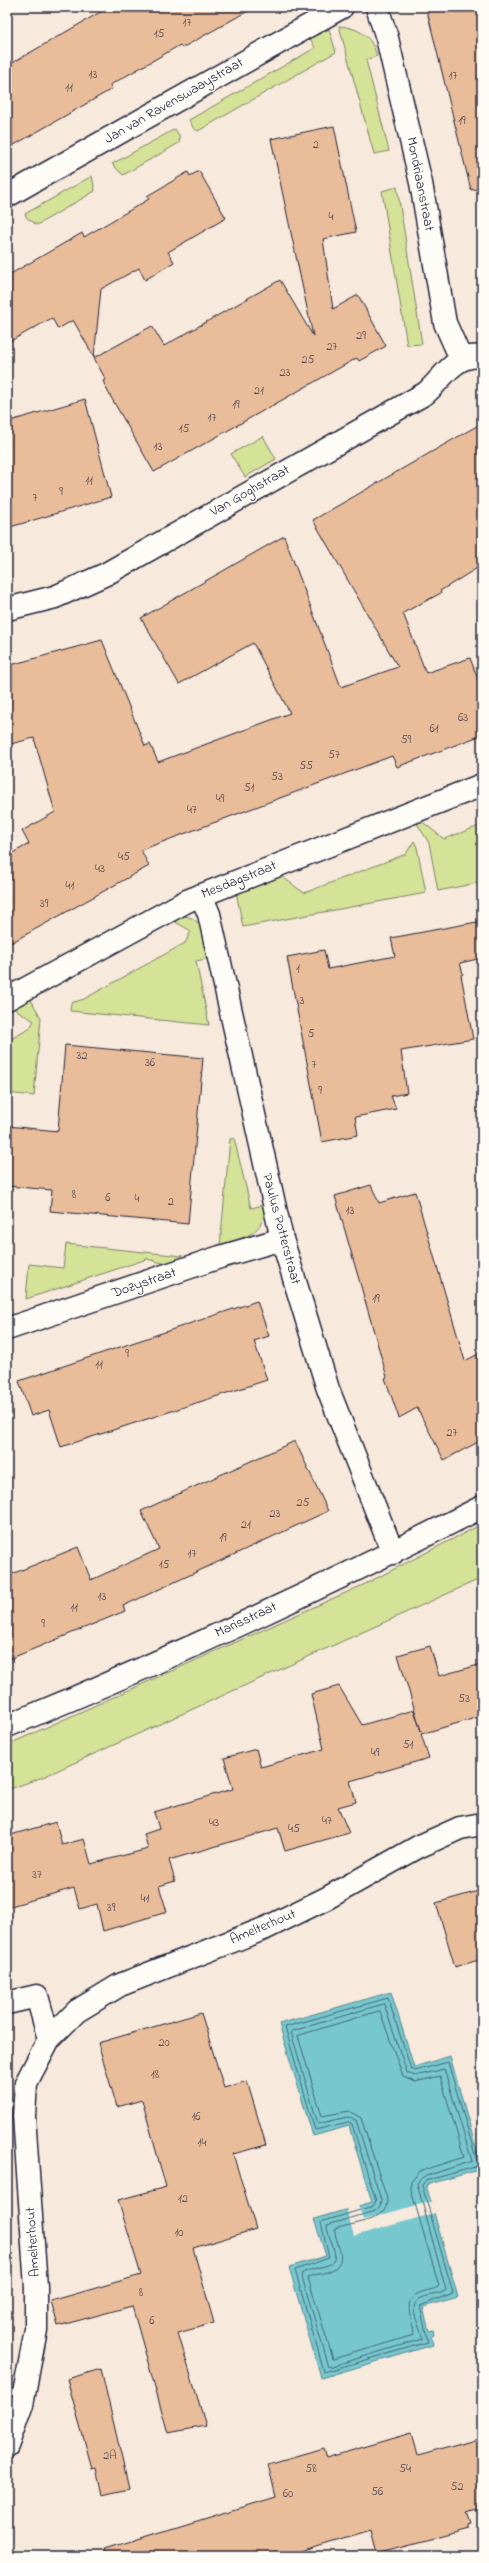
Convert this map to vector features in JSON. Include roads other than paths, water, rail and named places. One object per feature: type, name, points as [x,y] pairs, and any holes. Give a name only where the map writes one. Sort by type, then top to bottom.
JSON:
[{"type":"street","name":"Jan van Ravenswaaystraat","points":[[7,196],[342,7]]},
{"type":"street","name":"Mondriaanstraat","points":[[377,7],[387,38],[421,183],[445,323],[472,358]]},
{"type":"street","name":"Van Goghstraat","points":[[7,609],[55,597],[119,567],[426,393],[443,374],[472,358]]},
{"type":"street","name":"Mesdagstraat","points":[[7,999],[201,895],[482,785]]},
{"type":"street","name":"Paulus Potterstraat","points":[[201,895],[209,914],[282,1239],[328,1390],[393,1553]]},
{"type":"street","name":"Dozystraat","points":[[7,1328],[220,1257],[282,1239]]},
{"type":"street","name":"Marisstraat","points":[[7,1726],[96,1690],[393,1553],[482,1507]]},
{"type":"street","name":"Amelterhout","points":[[7,2446],[22,2404],[36,2330],[36,2287],[24,2116],[26,2083],[49,2039],[77,2011],[120,1985],[266,1928],[327,1898],[418,1847],[460,1828],[482,1824]]},
{"type":"street","points":[[7,2003],[37,1996],[49,2039]]},
{"type":"water","points":[[391,1992],[414,2067],[450,2056],[482,2169],[426,2185],[458,2297],[423,2307],[429,2331],[433,2330],[434,2335],[431,2337],[433,2345],[321,2378],[289,2267],[326,2256],[314,2219],[372,2202],[349,2126],[313,2136],[279,2024]]}]
